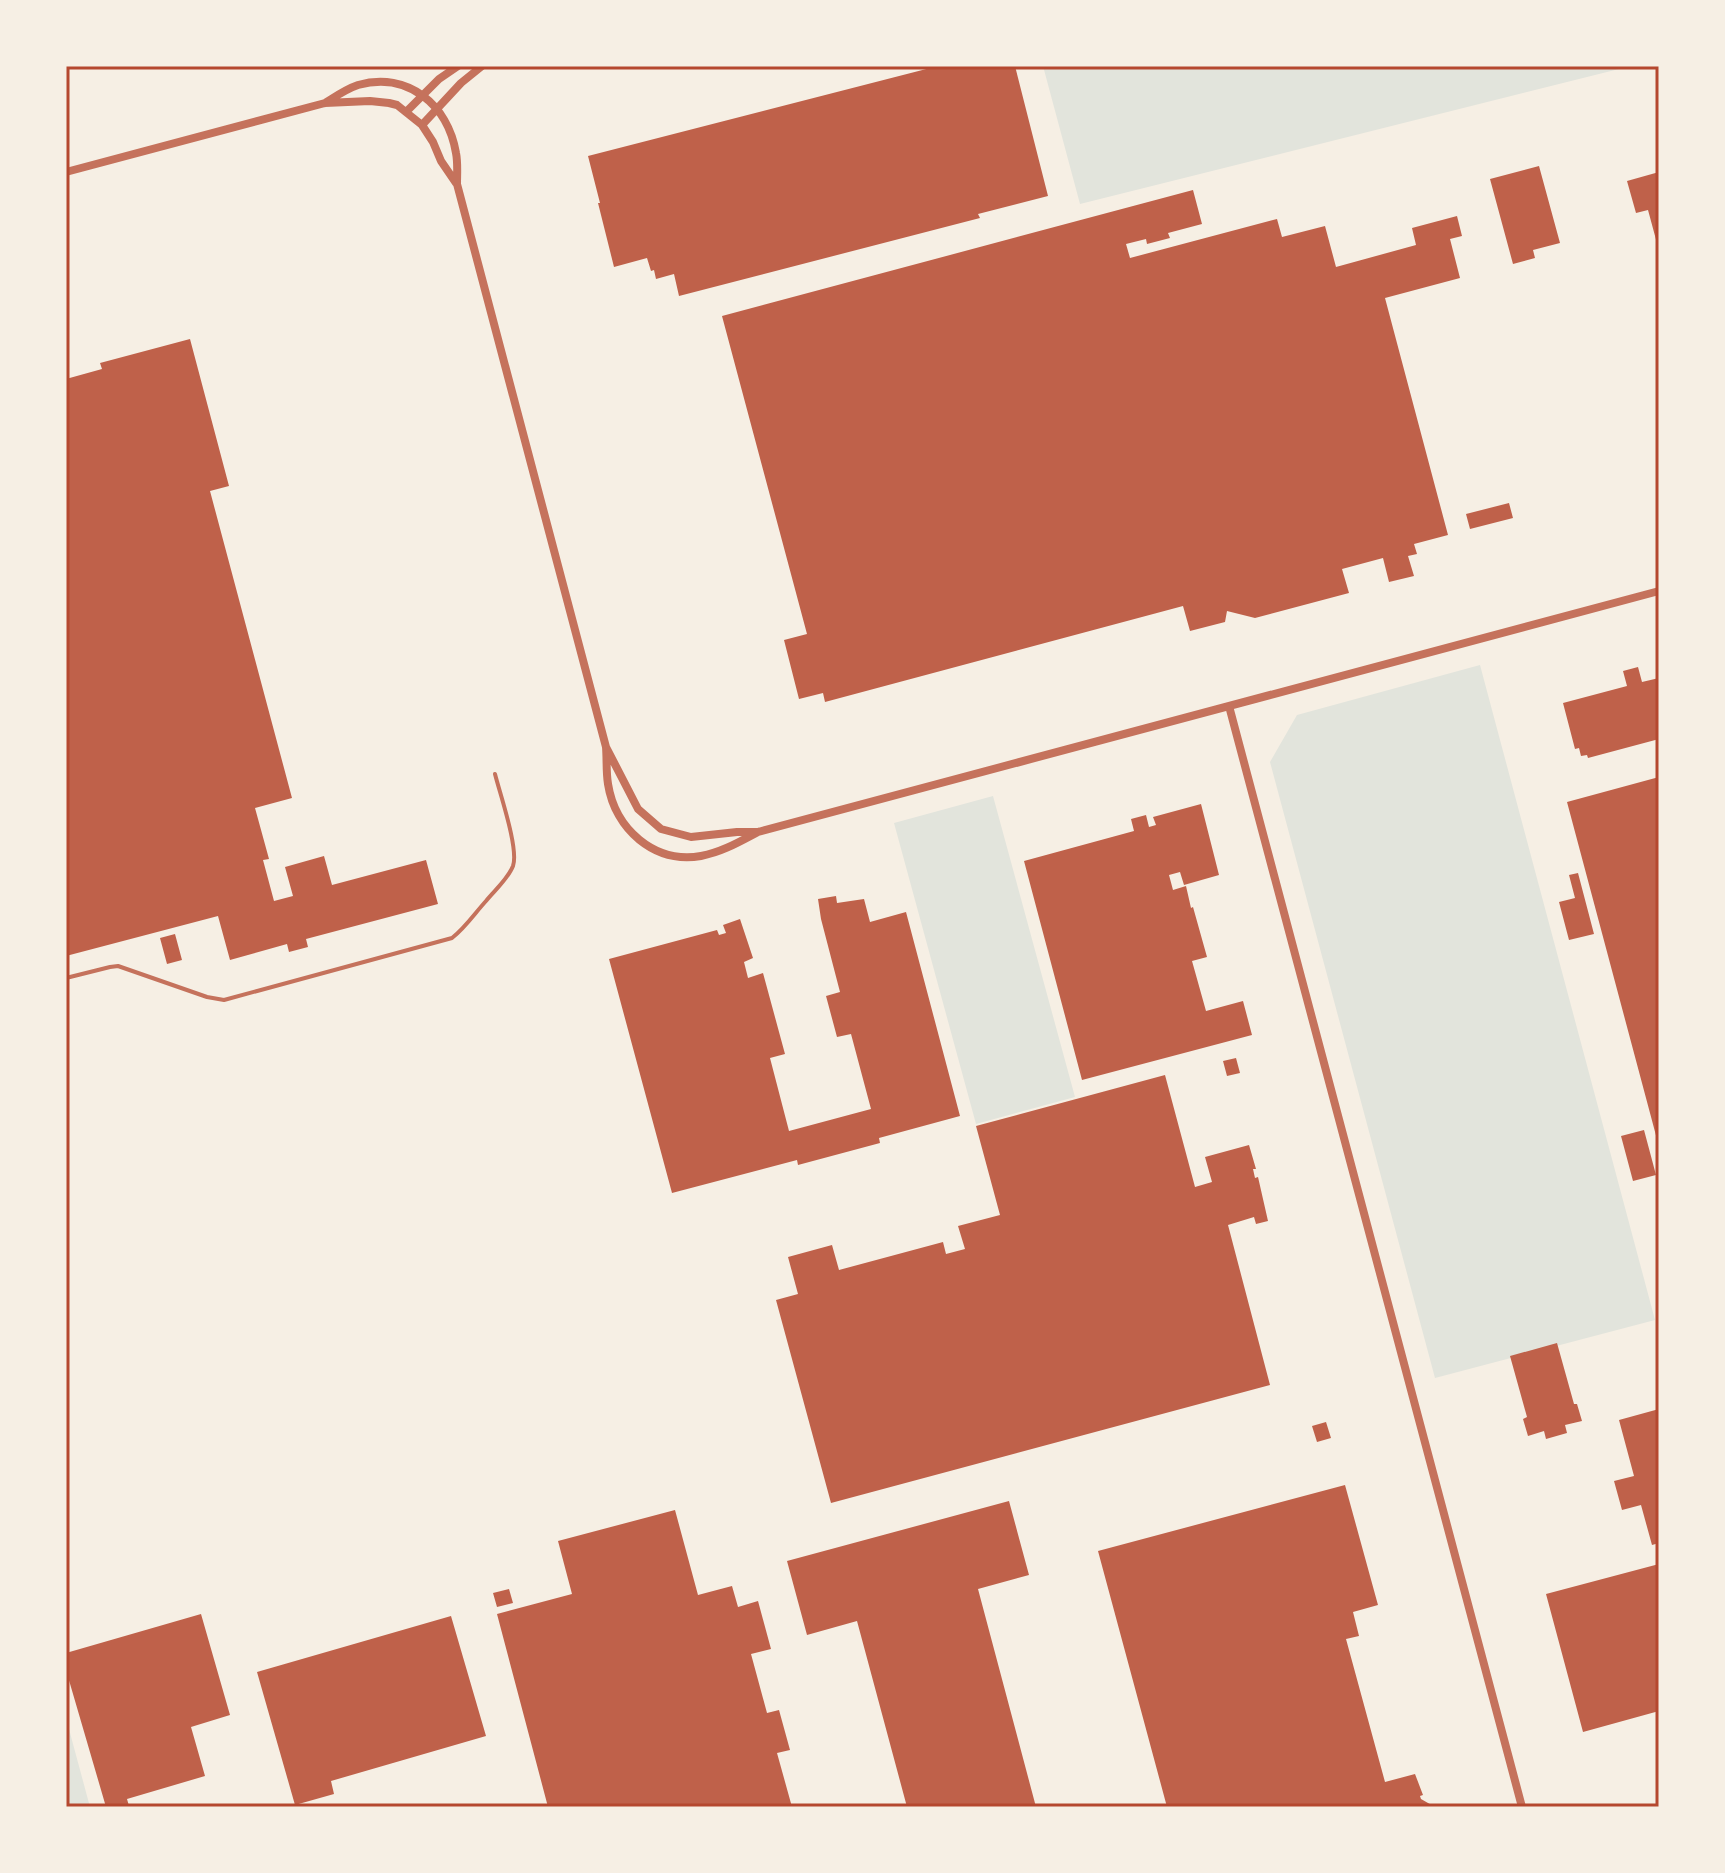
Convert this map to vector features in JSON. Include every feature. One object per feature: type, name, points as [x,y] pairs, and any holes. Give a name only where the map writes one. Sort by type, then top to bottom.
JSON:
[{"type":"street","points":[[407,111],[439,79],[458,66]]},
{"type":"street","points":[[422,125],[461,83],[482,66]]},
{"type":"street","points":[[325,103],[348,89],[369,83],[398,84],[422,94],[436,108],[452,136],[457,154],[457,184],[606,747],[608,784],[616,810],[630,833],[647,846],[666,854],[699,856],[724,850],[758,832],[1659,591]]},
{"type":"street","points":[[66,172],[325,103],[380,101],[397,105],[422,125],[457,184]]},
{"type":"street","points":[[1229,706],[1522,1807]]},
{"type":"street","points":[[606,747],[638,809],[661,829],[691,837],[758,832]]},
{"type":"lane","points":[[66,978],[118,966],[224,1000],[452,938],[505,878],[515,858],[495,774]]},
{"type":"shaded area","points":[[1043,66],[1631,66],[1080,204]]},
{"type":"shaded area","points":[[1480,665],[1655,1320],[1435,1378],[1270,762],[1297,715]]},
{"type":"shaded area","points":[[993,796],[1075,1097],[976,1124],[894,823]]},
{"type":"shaded area","points":[[66,1718],[90,1807],[66,1807]]},
{"type":"building","points":[[938,66],[1015,66],[1048,196],[978,214],[980,218],[679,296],[674,274],[656,279],[647,258],[614,267],[588,156]]},
{"type":"building","points":[[1539,166],[1560,243],[1533,250],[1535,258],[1513,264],[1490,179]]},
{"type":"building","points":[[1659,172],[1658,247],[1648,210],[1636,213],[1627,181]]},
{"type":"building","points":[[1193,190],[1202,224],[1168,233],[1170,238],[1147,244],[1146,239],[1126,244],[1130,258],[1277,219],[1282,237],[1325,226],[1336,267],[1416,245],[1412,228],[1457,216],[1462,236],[1450,239],[1460,278],[1385,298],[1448,535],[1414,544],[1417,554],[1408,556],[1414,576],[1389,582],[1383,558],[1342,569],[1349,593],[1255,618],[1227,611],[1225,622],[1190,631],[1183,606],[825,702],[823,693],[799,699],[784,640],[807,634],[722,316]]},
{"type":"building","points":[[190,339],[229,486],[210,491],[292,798],[255,808],[269,859],[263,860],[274,901],[293,896],[285,867],[324,856],[332,885],[426,860],[438,904],[306,939],[308,947],[289,952],[287,944],[230,960],[218,916],[66,956],[66,379],[102,369],[100,363]]},
{"type":"building","points":[[1509,503],[1513,518],[1470,529],[1466,514]]},
{"type":"building","points":[[1638,667],[1642,682],[1659,678],[1659,739],[1588,758],[1587,755],[1581,756],[1579,748],[1575,749],[1563,703],[1627,686],[1623,671]]},
{"type":"building","points":[[1659,777],[1659,1143],[1658,1143],[1567,802]]},
{"type":"building","points":[[1201,804],[1219,875],[1184,885],[1180,872],[1169,875],[1173,890],[1186,886],[1207,957],[1192,961],[1206,1011],[1243,1001],[1252,1035],[1082,1080],[1024,861],[1134,831],[1131,819],[1146,815],[1149,827],[1156,825],[1153,817]]},
{"type":"building","points":[[1578,873],[1594,934],[1569,940],[1559,902],[1575,898],[1569,875]]},
{"type":"building","points":[[836,896],[837,903],[864,899],[870,922],[906,912],[960,1116],[879,1138],[880,1143],[798,1165],[797,1160],[672,1193],[609,959],[717,930],[719,935],[726,933],[723,925],[740,919],[753,958],[744,962],[748,978],[763,973],[785,1054],[770,1058],[789,1131],[871,1109],[851,1034],[837,1037],[826,996],[840,992],[818,899]]},
{"type":"building","points":[[175,934],[182,960],[167,964],[160,938]]},
{"type":"building","points":[[1236,1058],[1240,1073],[1227,1076],[1223,1061]]},
{"type":"building","points":[[1165,1075],[1195,1187],[1212,1182],[1205,1157],[1249,1145],[1268,1221],[1256,1224],[1254,1217],[1228,1225],[1270,1385],[831,1503],[776,1300],[798,1294],[788,1257],[832,1245],[839,1270],[943,1242],[946,1254],[965,1249],[958,1226],[1000,1215],[976,1126]]},
{"type":"building","points":[[1644,1130],[1656,1175],[1633,1181],[1621,1136]]},
{"type":"building","points":[[1557,1343],[1574,1404],[1577,1404],[1582,1421],[1565,1425],[1567,1433],[1546,1439],[1544,1431],[1528,1436],[1523,1419],[1527,1417],[1510,1356]]},
{"type":"building","points":[[1659,1409],[1659,1543],[1652,1545],[1641,1505],[1622,1510],[1614,1481],[1634,1476],[1619,1420]]},
{"type":"building","points":[[1326,1422],[1331,1438],[1317,1442],[1312,1426]]},
{"type":"building","points":[[1345,1485],[1378,1605],[1353,1612],[1359,1636],[1346,1639],[1385,1782],[1415,1774],[1423,1795],[1421,1799],[1435,1807],[1167,1807],[1098,1551]]},
{"type":"building","points":[[1009,1501],[1029,1575],[978,1589],[1036,1807],[907,1807],[857,1621],[807,1635],[787,1561]]},
{"type":"building","points":[[675,1510],[698,1595],[732,1586],[738,1607],[758,1601],[771,1649],[751,1654],[767,1713],[779,1710],[790,1750],[777,1753],[792,1807],[548,1807],[497,1614],[572,1594],[558,1541]]},
{"type":"building","points":[[1659,1564],[1659,1711],[1583,1732],[1546,1594]]},
{"type":"building","points":[[509,1589],[513,1603],[497,1607],[493,1593]]},
{"type":"building","points":[[201,1614],[230,1715],[191,1727],[205,1776],[127,1799],[129,1806],[106,1807],[66,1670],[66,1653]]},
{"type":"building","points":[[451,1616],[486,1736],[331,1781],[334,1794],[295,1805],[257,1672]]}]
